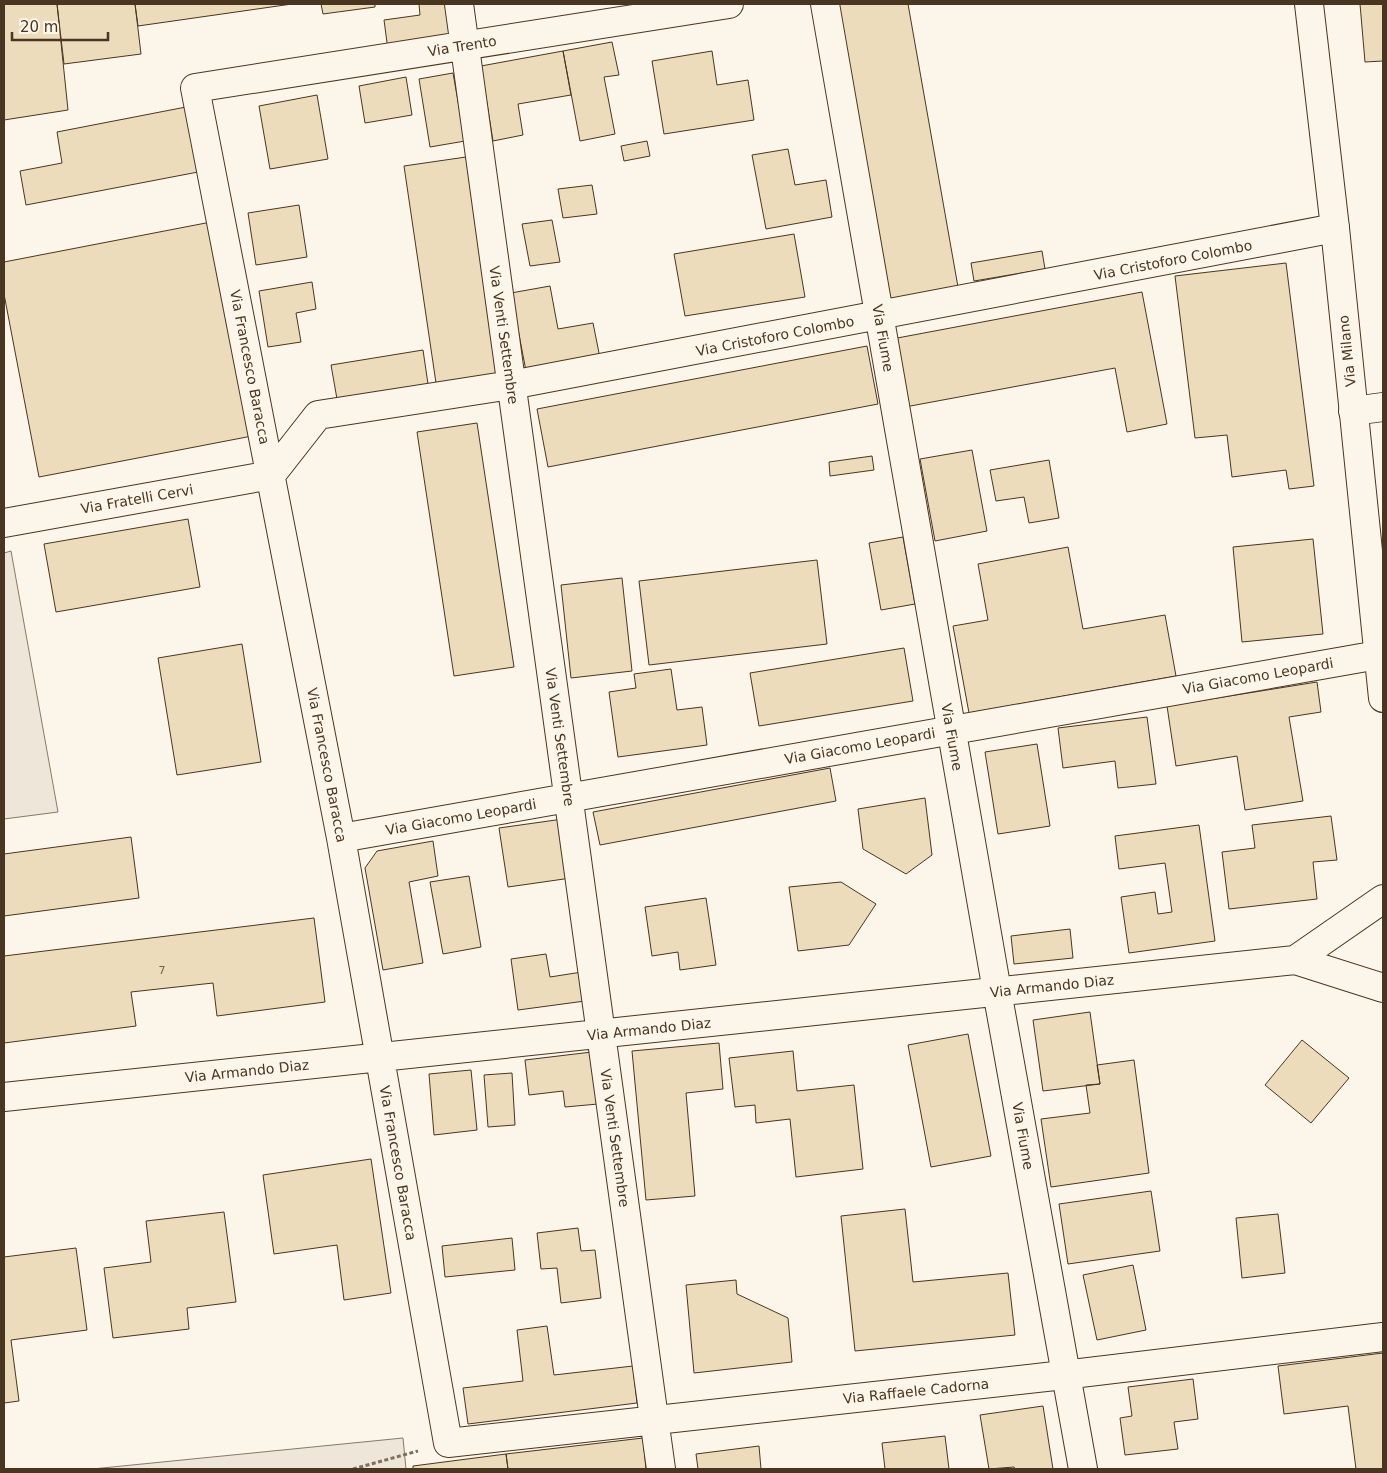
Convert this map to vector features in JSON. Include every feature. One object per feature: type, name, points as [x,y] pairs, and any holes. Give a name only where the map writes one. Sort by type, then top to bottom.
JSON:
[{"type":"street","name":"Via Venti Settembre","points":[[459,4],[661,1469]]},
{"type":"street","name":"Via Trento","points":[[196,88],[728,4]]},
{"type":"street","name":"Via Fiume","points":[[825,4],[997,991],[1084,1469]]},
{"type":"street","name":"Via Milano","points":[[1309,4],[1335,228],[1383,698]]},
{"type":"street","name":"Via Francesco Baracca","points":[[196,88],[341,838],[448,1443]]},
{"type":"street","name":"Via Cristoforo Colombo","points":[[271,475],[318,415],[511,385],[879,317],[1335,228]]},
{"type":"street","points":[[1353,411],[1383,407]]},
{"type":"street","name":"Via Fratelli Cervi","points":[[4,523],[271,475]]},
{"type":"street","name":"Via Giacomo Leopardi","points":[[341,838],[1378,654]]},
{"type":"street","name":"Via Armando Diaz","points":[[1295,960],[1383,898]]},
{"type":"street","name":"Via Armando Diaz","points":[[4,1097],[1295,960],[1383,988]]},
{"type":"street","name":"Via Raffaele Cadorna","points":[[448,1443],[1066,1375],[1383,1337]]},
{"type":"path","points":[[353,1469],[448,1443]]},
{"type":"path","points":[[374,1469],[375,1463]]},
{"type":"shaded area","points":[[11,551],[58,812],[4,819],[4,553]]},
{"type":"shaded area","points":[[403,1438],[406,1469],[92,1469]]},
{"type":"building","points":[[4,4],[57,4],[68,110],[4,120]]},
{"type":"building","points":[[57,4],[135,4],[141,54],[64,64]]},
{"type":"building","points":[[135,4],[292,4],[138,26]]},
{"type":"building","points":[[321,4],[375,4],[375,7],[323,14]]},
{"type":"building","points":[[419,4],[450,4],[455,41],[388,50],[384,20],[420,15]]},
{"type":"building","points":[[837,4],[908,4],[958,287],[889,299]]},
{"type":"building","points":[[1360,4],[1383,4],[1383,61],[1365,62]]},
{"type":"building","points":[[612,42],[619,75],[604,77],[615,134],[580,141],[563,51]]},
{"type":"building","points":[[563,51],[571,95],[518,104],[523,135],[493,141],[481,66]]},
{"type":"building","points":[[712,51],[717,85],[748,80],[754,120],[664,134],[652,61]]},
{"type":"building","points":[[453,73],[465,141],[430,147],[419,79]]},
{"type":"building","points":[[406,77],[412,115],[365,123],[359,86]]},
{"type":"building","points":[[317,95],[328,159],[270,169],[259,106]]},
{"type":"building","points":[[186,107],[198,172],[26,205],[20,171],[62,163],[57,132]]},
{"type":"building","points":[[647,141],[650,156],[624,161],[621,146]]},
{"type":"building","points":[[788,149],[795,185],[826,180],[832,217],[766,229],[752,155]]},
{"type":"building","points":[[466,157],[497,375],[436,383],[404,166]]},
{"type":"building","points":[[592,185],[597,214],[563,218],[558,189]]},
{"type":"building","points":[[299,205],[307,257],[256,265],[248,213]]},
{"type":"building","points":[[552,220],[560,262],[530,266],[522,224]]},
{"type":"building","points":[[211,222],[252,436],[39,477],[4,294],[4,262]]},
{"type":"building","points":[[794,234],[805,297],[685,316],[674,254]]},
{"type":"building","points":[[1042,251],[1045,269],[974,281],[971,263]]},
{"type":"building","points":[[1286,263],[1314,486],[1289,489],[1286,470],[1232,477],[1227,435],[1195,438],[1175,276]]},
{"type":"building","points":[[312,282],[316,309],[296,313],[301,342],[268,347],[259,291]]},
{"type":"building","points":[[550,286],[558,329],[593,323],[600,358],[526,371],[511,293]]},
{"type":"building","points":[[1142,292],[1167,424],[1127,432],[1115,368],[905,407],[892,339]]},
{"type":"building","points":[[867,346],[878,404],[548,467],[537,409]]},
{"type":"building","points":[[423,350],[428,384],[337,399],[331,365]]},
{"type":"building","points":[[477,423],[514,667],[454,676],[417,432]]},
{"type":"building","points":[[972,450],[987,531],[935,541],[920,459]]},
{"type":"building","points":[[872,456],[874,470],[830,476],[829,462]]},
{"type":"building","points":[[1049,460],[1059,518],[1029,523],[1024,497],[996,501],[990,470]]},
{"type":"building","points":[[188,519],[200,587],[56,612],[44,544]]},
{"type":"building","points":[[903,537],[915,604],[881,610],[869,543]]},
{"type":"building","points":[[1313,539],[1323,634],[1242,642],[1233,547]]},
{"type":"building","points":[[1068,547],[1083,629],[1165,615],[1176,676],[969,713],[953,626],[988,620],[978,564]]},
{"type":"building","points":[[817,560],[827,644],[649,665],[639,581]]},
{"type":"building","points":[[622,578],[632,671],[571,678],[561,585]]},
{"type":"building","points":[[242,644],[261,762],[177,775],[158,658]]},
{"type":"building","points":[[904,648],[913,701],[759,726],[750,673]]},
{"type":"building","points":[[671,669],[677,710],[702,707],[707,745],[618,757],[609,692],[636,688],[634,674]]},
{"type":"building","points":[[1317,682],[1321,712],[1289,717],[1303,801],[1245,810],[1237,756],[1176,766],[1167,706]]},
{"type":"building","points":[[1147,717],[1156,784],[1118,788],[1115,761],[1063,768],[1058,728]]},
{"type":"building","points":[[1037,744],[1050,826],[998,834],[985,752]]},
{"type":"building","points":[[830,768],[836,801],[600,845],[593,812]]},
{"type":"building","points":[[925,798],[932,855],[906,874],[863,849],[858,809]]},
{"type":"building","points":[[1331,816],[1337,860],[1313,862],[1317,899],[1229,909],[1222,852],[1255,848],[1252,825]]},
{"type":"building","points":[[563,819],[571,878],[508,887],[499,828]]},
{"type":"building","points":[[1199,825],[1215,941],[1129,953],[1121,897],[1155,892],[1158,914],[1172,912],[1165,863],[1119,869],[1115,836]]},
{"type":"building","points":[[131,837],[139,898],[4,916],[4,854]]},
{"type":"building","points":[[433,841],[438,876],[409,882],[423,963],[383,970],[365,868],[377,851]]},
{"type":"building","points":[[469,876],[481,947],[443,954],[430,882]]},
{"type":"building","points":[[841,882],[876,904],[849,945],[798,951],[789,887]]},
{"type":"building","points":[[706,898],[716,965],[680,970],[678,952],[652,956],[645,907]]},
{"type":"building","points":[[314,918],[325,1002],[217,1016],[213,983],[131,992],[136,1026],[4,1043],[4,956]]},
{"type":"building","points":[[1070,929],[1073,958],[1014,964],[1011,936]]},
{"type":"building","points":[[546,954],[550,977],[582,972],[585,1001],[518,1010],[511,959]]},
{"type":"building","points":[[1090,1012],[1100,1084],[1043,1091],[1033,1020]]},
{"type":"building","points":[[968,1034],[991,1156],[931,1167],[908,1045]]},
{"type":"building","points":[[1302,1040],[1349,1078],[1311,1123],[1265,1085]]},
{"type":"building","points":[[719,1043],[723,1089],[686,1093],[695,1196],[646,1200],[632,1051]]},
{"type":"building","points":[[793,1051],[797,1091],[854,1085],[863,1169],[796,1177],[790,1119],[756,1123],[755,1105],[735,1107],[729,1058]]},
{"type":"building","points":[[592,1052],[598,1104],[565,1107],[563,1091],[529,1095],[525,1060]]},
{"type":"building","points":[[1134,1060],[1149,1173],[1051,1187],[1041,1119],[1090,1113],[1086,1085],[1100,1084],[1097,1065]]},
{"type":"building","points":[[471,1070],[477,1130],[434,1135],[429,1074]]},
{"type":"building","points":[[512,1073],[515,1125],[488,1127],[484,1075]]},
{"type":"building","points":[[371,1159],[391,1293],[344,1300],[337,1245],[274,1254],[263,1175]]},
{"type":"building","points":[[1151,1191],[1160,1251],[1068,1264],[1059,1204]]},
{"type":"building","points":[[905,1209],[913,1282],[1008,1273],[1015,1335],[855,1351],[841,1216]]},
{"type":"building","points":[[224,1212],[236,1302],[187,1308],[189,1329],[113,1338],[104,1268],[151,1262],[146,1221]]},
{"type":"building","points":[[1278,1214],[1285,1273],[1242,1278],[1236,1218]]},
{"type":"building","points":[[578,1228],[581,1251],[595,1250],[601,1298],[561,1303],[557,1268],[541,1269],[537,1233]]},
{"type":"building","points":[[512,1238],[515,1270],[445,1277],[442,1246]]},
{"type":"building","points":[[76,1248],[87,1330],[11,1340],[19,1401],[4,1403],[4,1257]]},
{"type":"building","points":[[1133,1265],[1146,1330],[1097,1340],[1083,1275]]},
{"type":"building","points":[[736,1280],[737,1294],[788,1318],[792,1362],[694,1373],[686,1285]]},
{"type":"building","points":[[547,1326],[554,1375],[633,1366],[637,1403],[468,1424],[463,1388],[523,1381],[517,1330]]},
{"type":"building","points":[[1383,1353],[1383,1469],[1356,1469],[1348,1406],[1284,1414],[1278,1366]]},
{"type":"building","points":[[1193,1379],[1198,1419],[1174,1422],[1178,1449],[1125,1455],[1120,1418],[1132,1416],[1128,1387]]},
{"type":"building","points":[[1043,1406],[1053,1469],[1015,1469],[1014,1467],[989,1469],[980,1415]]},
{"type":"building","points":[[945,1436],[949,1469],[885,1469],[882,1443]]},
{"type":"building","points":[[643,1438],[646,1469],[508,1469],[506,1454]]},
{"type":"building","points":[[759,1446],[761,1469],[698,1469],[696,1454]]},
{"type":"building","points":[[506,1454],[508,1469],[413,1469],[413,1466]]}]
